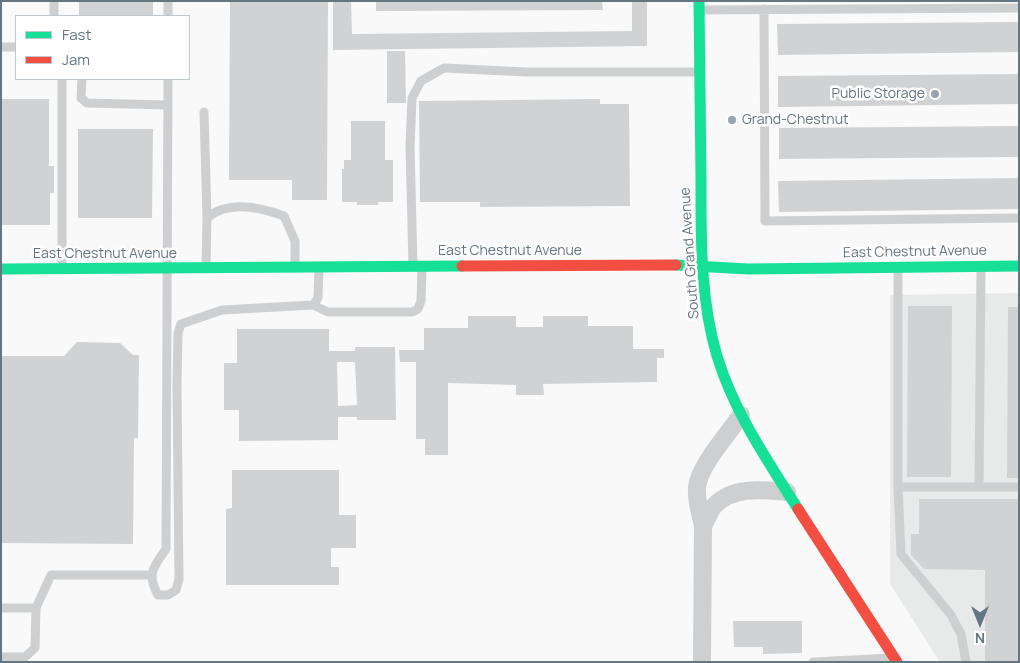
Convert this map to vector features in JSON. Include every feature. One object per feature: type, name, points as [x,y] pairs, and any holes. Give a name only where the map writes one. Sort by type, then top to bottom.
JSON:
[{"type":"street","name":"South Grand Avenue","points":[[699,6],[700,226],[708,314],[717,356],[741,415],[787,492],[895,660]]},
{"type":"street","name":"East Chestnut Avenue","points":[[1,269],[667,264],[748,269],[1019,266]]},
{"type":"street","points":[[702,662],[703,526],[698,506],[697,485],[706,466],[741,415]]},
{"type":"street","points":[[703,526],[715,505],[733,494],[753,490],[787,492]]},
{"type":"lane","points":[[54,1],[54,15]]},
{"type":"lane","points":[[168,1],[168,15]]},
{"type":"lane","points":[[699,6],[764,10],[1019,8]]},
{"type":"lane","points":[[764,10],[765,222],[1019,218]]},
{"type":"lane","points":[[1,47],[15,47]]},
{"type":"lane","points":[[168,80],[166,549],[151,574],[152,586],[158,595],[168,595],[176,590],[179,579],[178,333],[181,324],[222,310],[313,306],[328,312],[412,312],[418,309],[421,301],[410,147],[412,98],[421,81],[444,68],[526,72],[699,72]]},
{"type":"lane","points":[[62,80],[62,269]]},
{"type":"lane","points":[[82,80],[81,98],[86,103],[168,105]]},
{"type":"lane","points":[[204,112],[207,218],[206,268]]},
{"type":"lane","points":[[207,218],[217,209],[229,207],[272,211],[284,216],[295,241],[295,267]]},
{"type":"lane","points":[[979,487],[980,266]]},
{"type":"lane","points":[[313,306],[318,298],[319,267]]},
{"type":"lane","points":[[898,267],[898,488],[901,554],[951,615],[960,634],[966,662]]},
{"type":"lane","points":[[898,488],[1019,487]]},
{"type":"lane","points":[[1,657],[25,657],[34,648],[36,608],[51,575],[151,574]]},
{"type":"lane","points":[[1,608],[36,608]]},
{"type":"lane","points":[[813,662],[895,660]]},
{"type":"shaded area","points":[[1019,293],[1019,662],[940,662],[890,584],[890,295]]},
{"type":"building","points":[[79,1],[153,1],[153,15],[79,15]]},
{"type":"building","points":[[230,1],[328,1],[327,200],[292,200],[292,180],[229,180]]},
{"type":"building","points":[[333,1],[351,1],[352,34],[632,31],[632,1],[647,1],[647,46],[333,50]]},
{"type":"building","points":[[376,1],[602,1],[603,10],[376,11]]},
{"type":"building","points":[[1019,22],[1019,52],[778,55],[777,24]]},
{"type":"building","points":[[387,51],[405,51],[406,103],[387,103]]},
{"type":"building","points":[[1019,74],[1019,104],[778,107],[778,76]]},
{"type":"building","points":[[1,99],[49,99],[49,166],[54,166],[54,193],[50,193],[50,225],[1,225]]},
{"type":"building","points":[[600,99],[600,104],[629,104],[630,206],[480,207],[480,202],[420,202],[419,101]]},
{"type":"building","points":[[351,121],[385,121],[385,160],[393,160],[393,202],[378,202],[378,205],[357,205],[357,202],[342,202],[342,169],[344,169],[344,160],[351,160]]},
{"type":"building","points":[[1019,126],[1019,157],[779,159],[779,128]]},
{"type":"building","points":[[78,129],[153,129],[152,218],[78,218]]},
{"type":"building","points":[[1019,178],[1019,209],[779,212],[778,181]]},
{"type":"building","points":[[908,306],[952,306],[951,477],[907,477]]},
{"type":"building","points":[[1008,307],[1019,307],[1019,478],[1007,478]]},
{"type":"building","points":[[468,316],[516,316],[516,327],[543,327],[543,316],[588,316],[588,326],[633,326],[633,349],[664,349],[664,358],[657,358],[657,382],[543,384],[544,395],[516,395],[516,385],[448,383],[448,455],[425,455],[425,439],[416,439],[416,362],[400,362],[399,350],[424,350],[424,328],[468,328]]},
{"type":"building","points":[[237,329],[329,329],[329,351],[355,351],[355,347],[395,347],[396,420],[357,420],[357,417],[338,417],[338,440],[239,441],[239,410],[224,410],[224,363],[237,363]],"holes":[[[337,362],[355,362],[357,405],[338,406]]]},
{"type":"building","points":[[77,342],[120,343],[133,355],[139,355],[138,438],[134,438],[133,544],[1,543],[1,356],[64,356]]},
{"type":"building","points":[[232,470],[339,470],[339,515],[356,515],[356,548],[331,548],[331,567],[339,567],[339,585],[226,585],[226,509],[232,508]]},
{"type":"building","points":[[919,499],[1019,499],[1019,662],[985,662],[985,570],[924,569],[911,555],[911,534],[919,534]]},
{"type":"building","points":[[733,621],[802,621],[802,653],[763,654],[763,647],[734,647]]},
{"type":"traffic: fast","points":[[699,1],[702,245],[704,290],[711,334],[732,397],[763,454],[798,509]]},
{"type":"traffic: fast","points":[[676,265],[748,269],[1019,266]]},
{"type":"traffic: fast","points":[[1,269],[462,266]]},
{"type":"traffic: jam","points":[[462,266],[676,265]]},
{"type":"traffic: jam","points":[[798,509],[897,662]]},
{"type":"place","name":"Public Storage","points":[[935,94]]},
{"type":"place","name":"Grand-Chestnut","points":[[732,120]]}]
